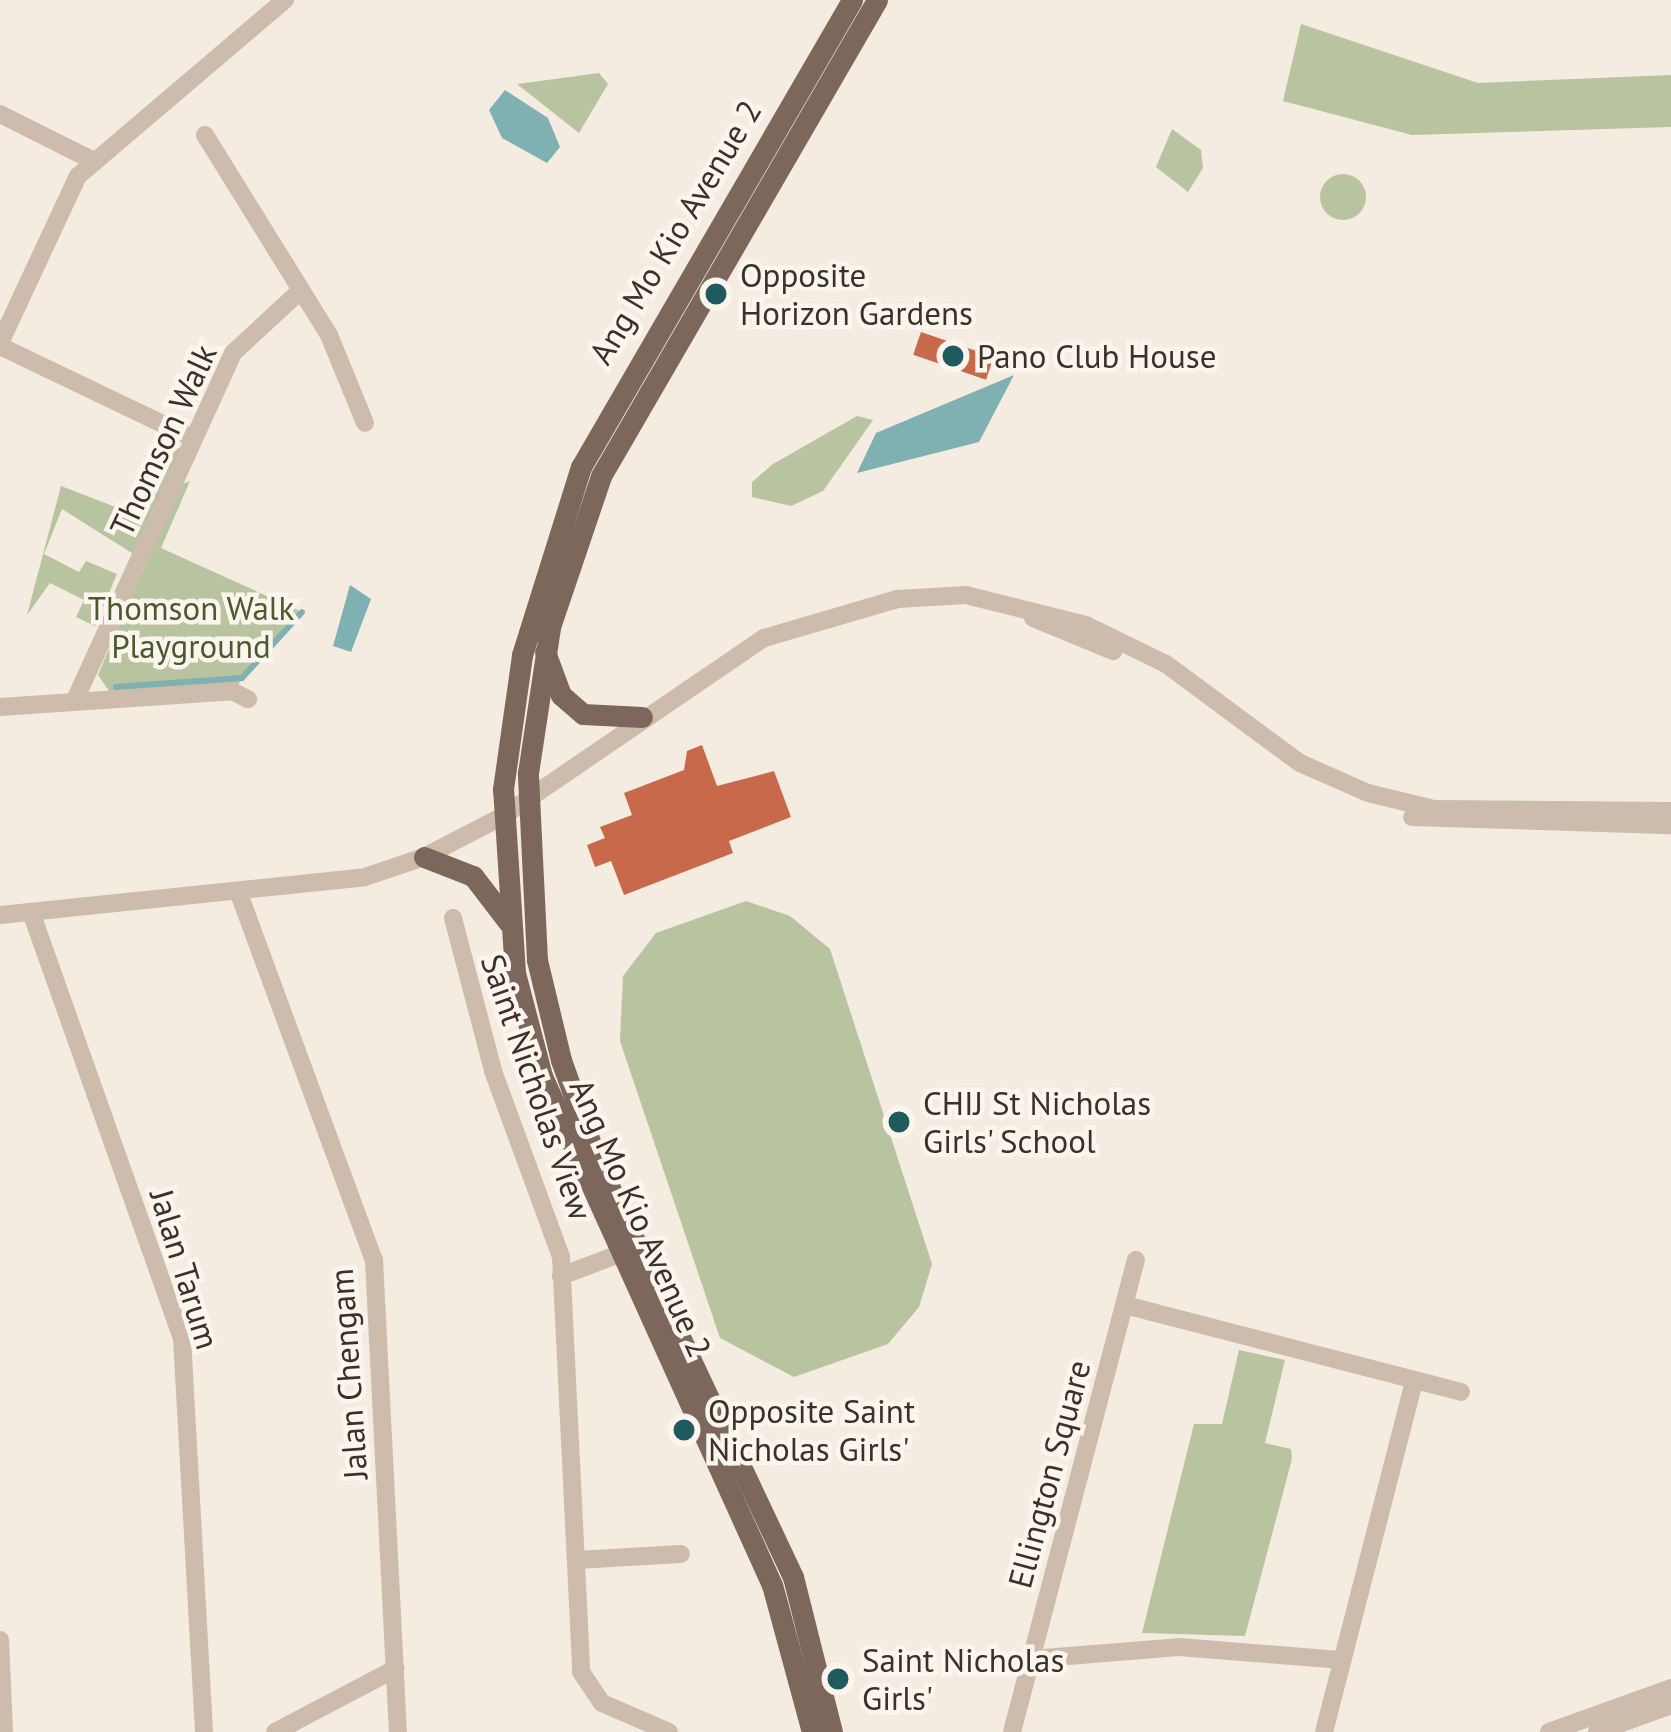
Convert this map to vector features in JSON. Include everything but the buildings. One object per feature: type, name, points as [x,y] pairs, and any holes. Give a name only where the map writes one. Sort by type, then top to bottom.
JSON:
[{"type":"main road","name":"Ang Mo Kio Avenue 2","points":[[832,1732],[793,1577],[542,1076],[510,923],[503,816],[521,655],[581,467],[852,0]]},
{"type":"main road","name":"Ang Mo Kio Avenue 2","points":[[812,1732],[772,1585],[627,1251],[572,1091],[545,996],[528,800],[545,651],[629,416],[877,0]]},
{"type":"main road","points":[[545,651],[561,694],[583,714],[642,717]]},
{"type":"main road","points":[[424,856],[472,876],[510,923]]},
{"type":"street","points":[[192,438],[0,345],[92,160],[286,0]]},
{"type":"street","points":[[0,114],[92,160]]},
{"type":"street","points":[[205,135],[301,290],[365,423]]},
{"type":"street","name":"Thomson Walk","points":[[75,700],[232,353],[301,290]]},
{"type":"street","points":[[0,915],[364,877],[424,856],[503,816],[642,717],[758,644],[897,599],[1037,606],[1166,664],[1300,763],[1368,793],[1434,809],[1671,811]]},
{"type":"street","points":[[758,644],[898,611],[1034,618],[1154,671],[1294,774],[1364,804],[1432,821],[1671,825]]},
{"type":"street","points":[[0,707],[232,691],[248,699]]},
{"type":"street","name":"Jalan Chengam","points":[[238,891],[374,1260],[398,1732]]},
{"type":"street","name":"Jalan Tarum","points":[[31,912],[182,1339],[204,1732]]},
{"type":"street","name":"Saint Nicholas View","points":[[453,918],[494,1071],[556,1233],[587,1688],[669,1732]]},
{"type":"street","name":"Saint Nicholas View","points":[[561,1276],[627,1251]]},
{"type":"street","name":"Ellington Square","points":[[1012,1732],[1136,1260]]},
{"type":"street","points":[[1125,1305],[1461,1392]]},
{"type":"street","points":[[1324,1732],[1414,1381]]},
{"type":"street","points":[[577,1560],[681,1554]]},
{"type":"street","points":[[0,1640],[4,1732]]},
{"type":"street","points":[[1031,1659],[1179,1647],[1342,1660]]},
{"type":"street","points":[[275,1732],[395,1670]]},
{"type":"street","points":[[1550,1732],[1671,1688]]},
{"type":"street","points":[[1597,1732],[1671,1705]]},
{"type":"green space","points":[[1301,24],[1478,83],[1671,75],[1671,127],[1412,135],[1283,101]]},
{"type":"green space","points":[[599,73],[608,84],[579,133],[517,84]]},
{"type":"green space","points":[[1172,129],[1201,150],[1203,168],[1188,192],[1156,167]]},
{"type":"green space","points":[[1343,174],[1359,181],[1366,197],[1359,213],[1343,220],[1327,213],[1320,197],[1327,181]]},
{"type":"green space","points":[[857,416],[873,420],[823,491],[791,506],[752,497],[752,482],[773,464]]},
{"type":"green space","points":[[176,447],[184,450],[135,555],[62,509],[44,554],[79,572],[86,561],[117,574],[95,626],[76,617],[84,600],[50,583],[27,615],[61,486],[144,518]]},
{"type":"green space","name":"Thomson Walk Playground","points":[[190,481],[161,548],[302,612],[232,691],[109,691],[98,675],[177,486]]},
{"type":"green space","points":[[746,901],[790,916],[830,949],[932,1264],[919,1307],[888,1344],[794,1377],[720,1338],[620,1041],[623,976],[656,933]]},
{"type":"green space","points":[[1239,1350],[1285,1360],[1265,1443],[1291,1449],[1292,1459],[1245,1636],[1142,1633],[1194,1424],[1222,1424]]},
{"type":"water","points":[[505,90],[548,118],[560,147],[547,163],[502,138],[489,110]]},
{"type":"water","points":[[1014,375],[979,442],[857,473],[876,433]]},
{"type":"water","points":[[350,585],[371,599],[351,652],[333,646]]},
{"type":"waterway","points":[[116,687],[242,678],[302,612]]},
{"type":"place","name":"Opposite Horizon Gardens","points":[[716,294]]},
{"type":"place","name":"Pano Club House","points":[[953,356]]},
{"type":"place","name":"CHIJ St Nicholas Girls' School","points":[[899,1122]]},
{"type":"place","name":"Opposite Saint Nicholas Girls'","points":[[684,1430]]},
{"type":"place","name":"Saint Nicholas Girls'","points":[[838,1679]]}]
